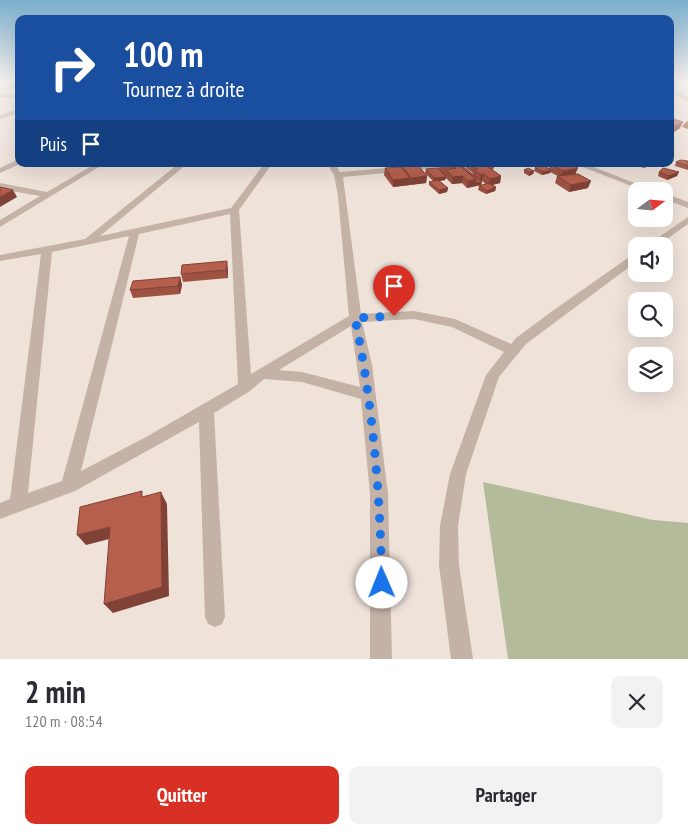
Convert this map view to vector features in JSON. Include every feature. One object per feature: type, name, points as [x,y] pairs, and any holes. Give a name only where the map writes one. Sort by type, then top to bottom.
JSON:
[{"type":"street","points":[[0,117],[13,113]]},
{"type":"street","points":[[0,171],[15,163]]},
{"type":"street","points":[[0,224],[95,167]]},
{"type":"street","points":[[88,242],[124,210],[179,167]]},
{"type":"street","points":[[245,387],[234,210],[266,167]]},
{"type":"street","points":[[381,659],[380,494],[365,364],[355,318],[342,196],[334,169],[384,167]]},
{"type":"street","points":[[587,167],[628,183]]},
{"type":"street","points":[[0,186],[49,195]]},
{"type":"street","points":[[673,199],[688,205]]},
{"type":"street","points":[[0,258],[88,242],[234,210]]},
{"type":"street","points":[[664,237],[688,220]]},
{"type":"street","points":[[69,486],[135,232]]},
{"type":"street","points":[[18,505],[47,249]]},
{"type":"street","points":[[462,659],[449,565],[449,526],[458,474],[493,375],[521,341],[554,314],[628,263]]},
{"type":"street","points":[[0,511],[69,486],[206,411],[262,374],[355,318],[414,315],[455,323],[513,351]]},
{"type":"street","points":[[262,374],[302,378],[368,395]]},
{"type":"street","points":[[206,411],[215,617]]},
{"type":"green space","points":[[483,482],[653,520],[688,523],[688,659],[508,659]]},
{"type":"building","points":[[674,119],[683,122],[674,125]]},
{"type":"building","points":[[681,160],[688,161],[688,166],[676,162]]},
{"type":"building","points":[[401,167],[410,178],[393,180],[385,168]]},
{"type":"building","points":[[403,167],[420,167],[427,176],[411,178]]},
{"type":"building","points":[[454,167],[461,167],[476,179],[468,181],[463,176],[453,177],[446,170],[456,168]]},
{"type":"building","points":[[462,167],[482,182],[476,183],[476,179]]},
{"type":"building","points":[[475,167],[488,167],[501,176],[490,179],[474,170],[478,169]]},
{"type":"building","points":[[535,167],[546,167],[551,170],[543,172]]},
{"type":"building","points":[[556,167],[578,168],[563,171]]},
{"type":"building","points":[[438,168],[446,177],[434,178],[426,169]]},
{"type":"building","points":[[528,168],[534,171],[524,170]]},
{"type":"building","points":[[663,168],[679,172],[669,176],[659,172]]},
{"type":"building","points":[[578,174],[591,181],[571,185],[557,176]]},
{"type":"building","points":[[438,180],[448,188],[439,190],[429,182]]},
{"type":"building","points":[[488,183],[496,187],[487,191],[479,186]]},
{"type":"building","points":[[0,187],[13,190],[0,197]]},
{"type":"building","points":[[227,261],[226,270],[181,274],[182,265]]},
{"type":"building","points":[[180,277],[178,286],[130,290],[133,281]]},
{"type":"building","points":[[142,491],[142,497],[161,492],[162,587],[104,604],[110,527],[77,535],[80,507]]},
{"type":"route","points":[[382,583],[380,494],[365,364],[355,318],[394,316]]}]
